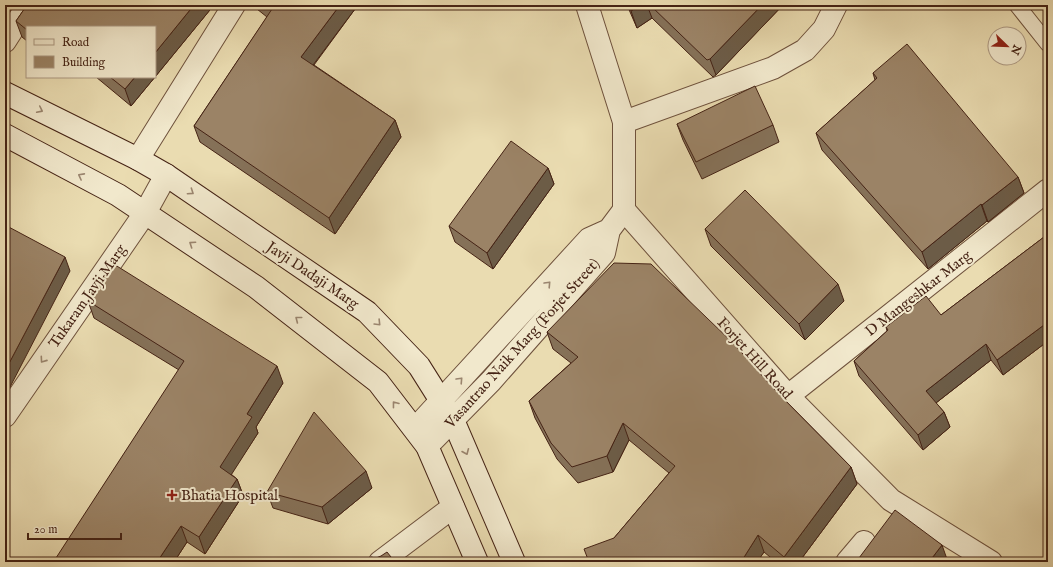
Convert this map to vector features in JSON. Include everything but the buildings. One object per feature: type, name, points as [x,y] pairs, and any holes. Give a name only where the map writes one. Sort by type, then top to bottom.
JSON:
[{"type":"street","points":[[5,41],[28,5]]},
{"type":"street","points":[[138,159],[234,5]]},
{"type":"street","points":[[587,5],[624,122],[624,210]]},
{"type":"street","points":[[624,122],[773,68],[805,50],[824,29],[836,5]]},
{"type":"street","name":"Javji Dadaji Marg","points":[[5,93],[138,159],[166,175],[367,312],[419,366],[453,420],[514,562]]},
{"type":"street","points":[[5,135],[118,196],[145,213],[256,287],[378,382],[427,446],[477,562]]},
{"type":"street","name":"Tukaram Javji Marg","points":[[5,416],[145,213],[166,175]]},
{"type":"street","name":"D Mangeshkar Marg","points":[[788,396],[1048,190]]},
{"type":"street","name":"Vasantrao Naik Marg (Forjet Street)","points":[[427,446],[490,381],[574,272],[604,253],[609,230],[624,210]]},
{"type":"street","name":"Forjet Hill Road","points":[[624,210],[788,396],[891,500],[990,562]]},
{"type":"street","points":[[415,429],[440,401],[574,272]]},
{"type":"street","points":[[380,562],[453,507]]},
{"type":"street","points":[[847,562],[864,542]]},
{"type":"lane","points":[[1017,5],[1048,44]]},
{"type":"place","name":"Bhatia Hospital","points":[[172,495]]}]
